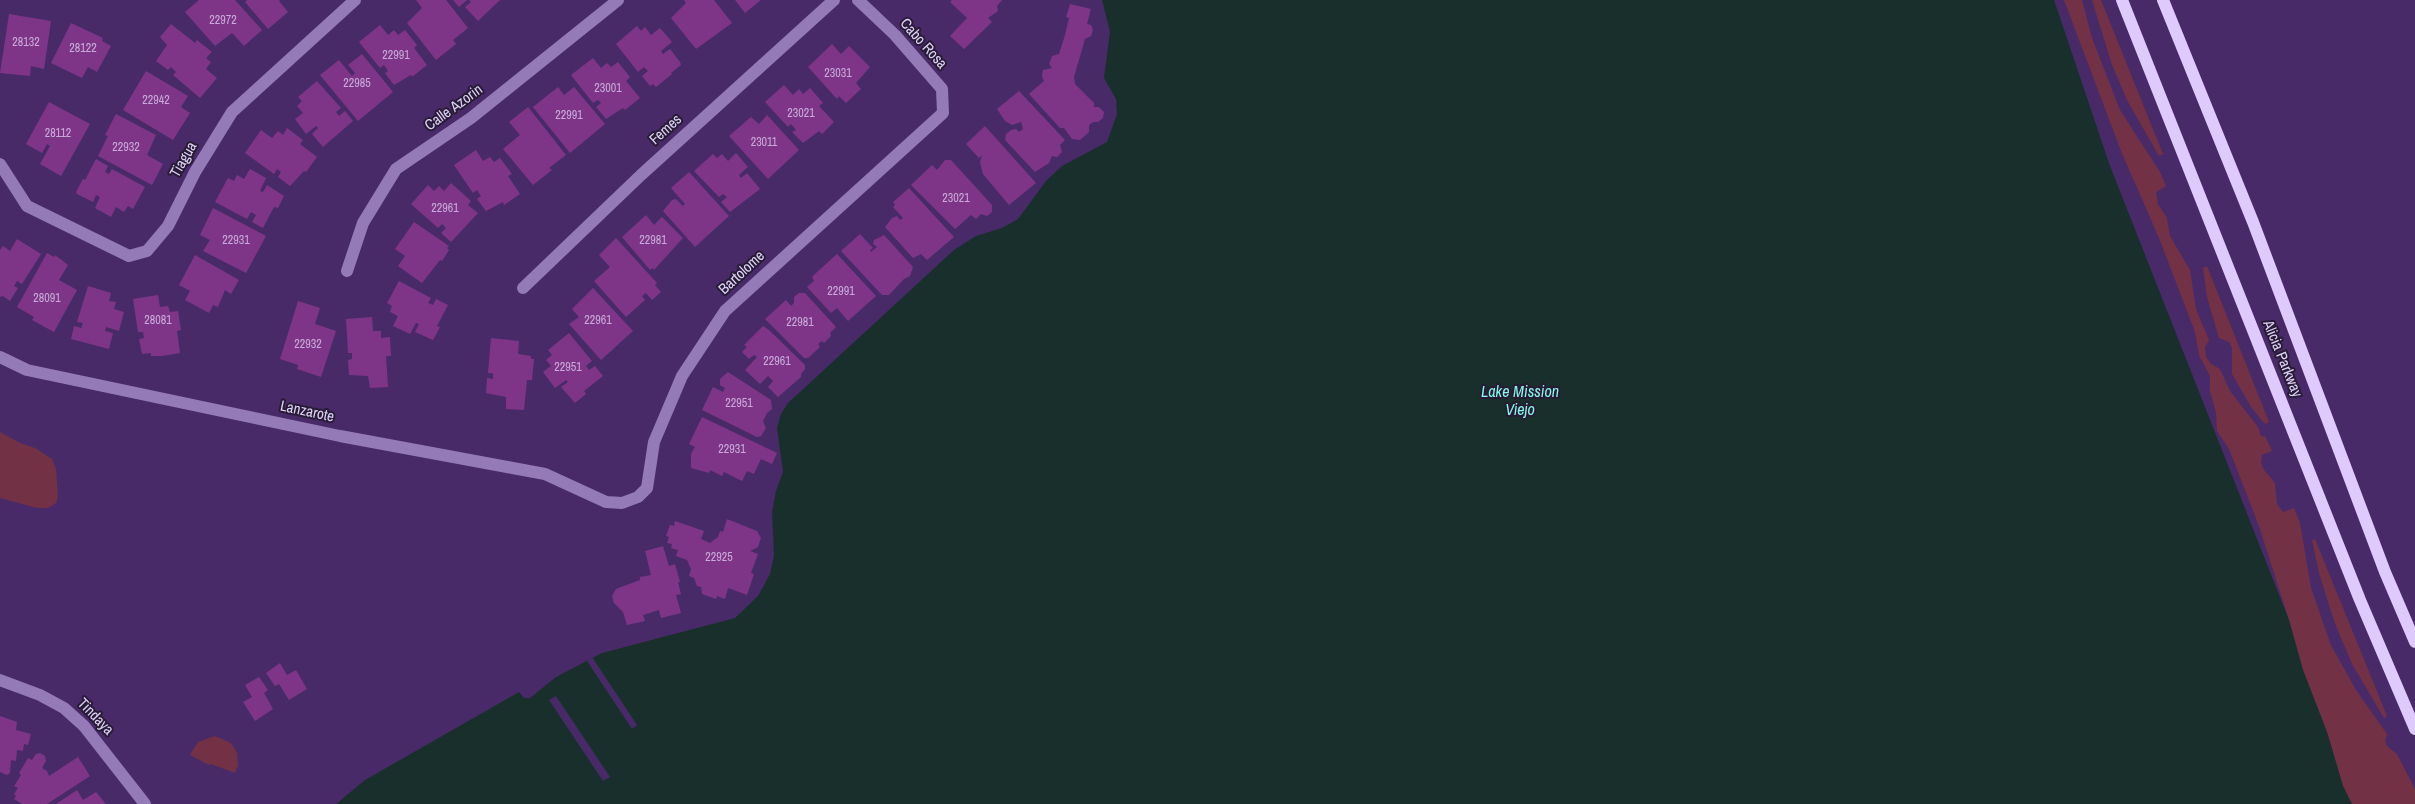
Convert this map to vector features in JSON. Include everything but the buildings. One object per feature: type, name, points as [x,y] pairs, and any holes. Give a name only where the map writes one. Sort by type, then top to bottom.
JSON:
[{"type":"main road","name":"Alicia Parkway","points":[[2122,0],[2360,600],[2415,729]]},
{"type":"main road","name":"Alicia Parkway","points":[[2164,0],[2253,222],[2384,572],[2415,642]]},
{"type":"street","name":"Calle Azorin","points":[[347,271],[363,223],[396,169],[471,118],[618,0]]},
{"type":"street","name":"Femes","points":[[523,288],[641,175],[834,0]]},
{"type":"street","name":"Cabo Rosa","points":[[858,0],[895,35],[942,89]]},
{"type":"street","name":"Tiagua","points":[[0,164],[27,206],[129,256],[147,251],[168,226],[195,172],[232,112],[346,3]]},
{"type":"street","name":"Bartolome","points":[[606,502],[622,503],[638,497],[648,488],[654,442],[675,392],[682,376],[725,310],[943,113],[942,89]]},
{"type":"street","name":"Lanzarote","points":[[0,357],[27,370],[36,372],[340,436],[545,474],[606,502]]},
{"type":"street","name":"Tindaya","points":[[0,680],[40,695],[64,708],[84,726],[145,804]]},
{"type":"shaded area","points":[[2064,0],[2082,0],[2092,38],[2120,110],[2160,172],[2166,186],[2156,192],[2158,204],[2167,218],[2170,236],[2190,270],[2196,309],[2209,340],[2205,347],[2206,357],[2211,364],[2220,369],[2230,391],[2258,427],[2261,436],[2265,436],[2272,451],[2262,455],[2261,463],[2264,470],[2275,483],[2277,504],[2283,512],[2294,508],[2300,523],[2311,588],[2331,645],[2356,690],[2387,734],[2385,741],[2387,746],[2397,754],[2415,789],[2415,804],[2352,804],[2343,786],[2327,732],[2303,670],[2259,526],[2229,449],[2217,431],[2216,413],[2210,391],[2210,376],[2199,355],[2195,332],[2159,238],[2121,151]]},
{"type":"shaded area","points":[[2092,0],[2101,0],[2163,154],[2159,156],[2127,100],[2112,65]]},
{"type":"shaded area","points":[[2207,266],[2269,422],[2265,424],[2251,407],[2232,374],[2232,348],[2229,342],[2219,338],[2207,297],[2203,268]]},
{"type":"shaded area","points":[[0,432],[20,443],[35,448],[52,459],[56,469],[58,497],[56,503],[48,508],[37,508],[0,498]]},
{"type":"shaded area","points":[[2315,539],[2387,716],[2384,718],[2352,664],[2334,621],[2319,573],[2312,540]]},
{"type":"shaded area","points":[[215,736],[231,743],[237,753],[238,765],[235,773],[211,764],[209,765],[190,755],[198,742]]},
{"type":"water","name":"Lake Mission Viejo","points":[[1102,0],[2054,0],[2110,166],[2289,620],[2303,670],[2327,732],[2343,786],[2352,804],[336,804],[365,780],[519,692],[524,698],[530,698],[556,677],[602,653],[735,618],[758,596],[770,574],[774,556],[772,512],[776,491],[783,472],[777,428],[781,414],[788,403],[954,250],[976,236],[1002,228],[1018,219],[1046,181],[1062,166],[1107,142],[1117,114],[1116,99],[1104,78],[1110,32]]},
{"type":"pier","points":[[592,657],[637,725],[632,729],[587,661]]},
{"type":"pier","points":[[556,696],[610,777],[603,781],[549,700]]}]
